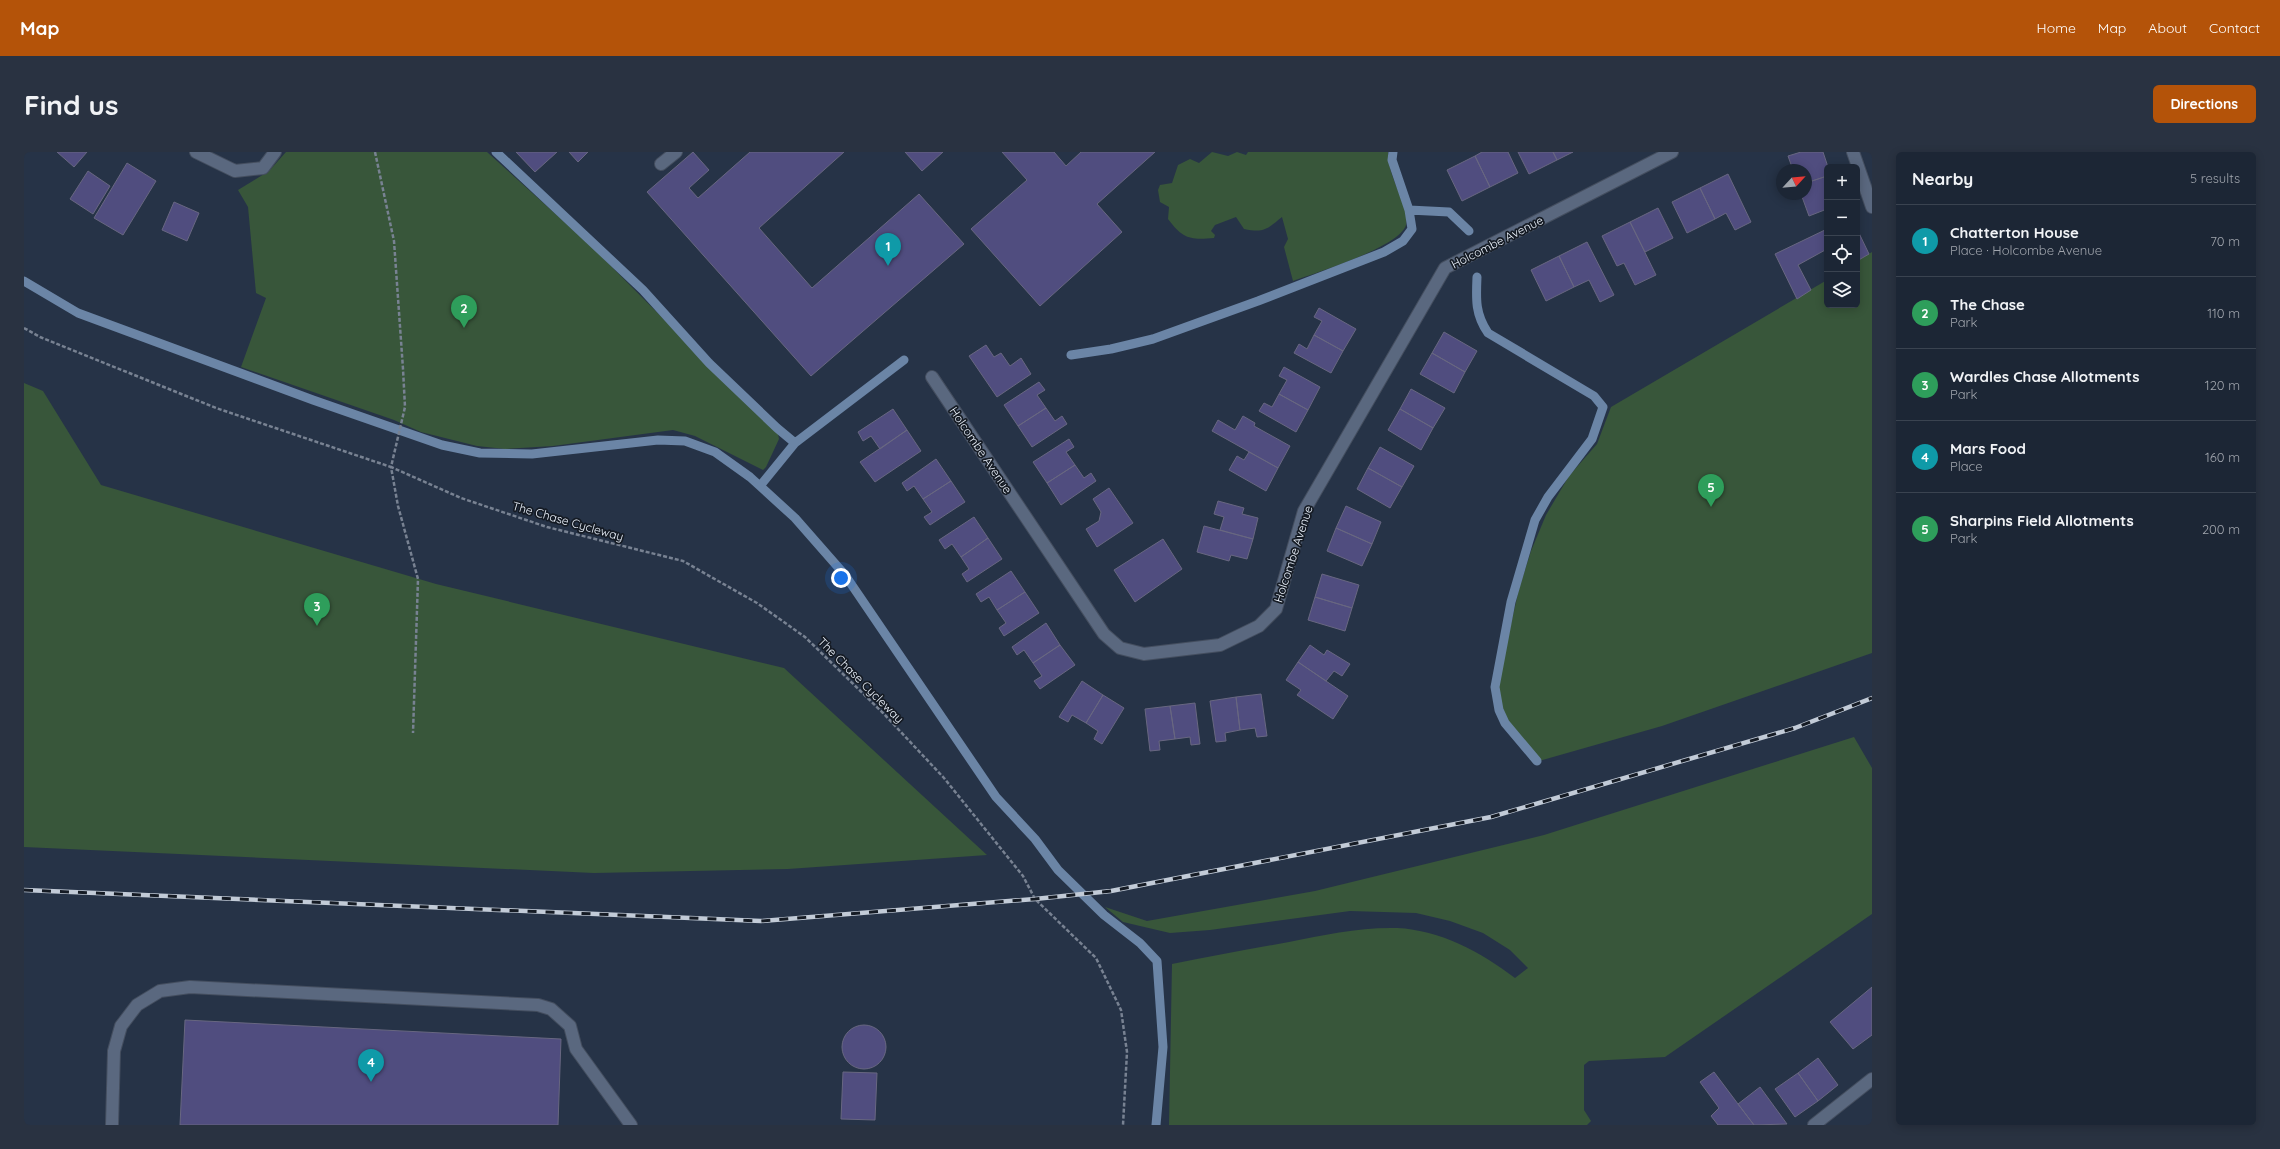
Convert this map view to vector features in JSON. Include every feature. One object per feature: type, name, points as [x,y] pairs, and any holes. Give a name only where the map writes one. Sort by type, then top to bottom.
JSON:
[{"type":"street","points":[[196,152],[235,171],[263,168],[274,152]]},
{"type":"street","points":[[660,164],[676,152]]},
{"type":"street","name":"Holcombe Avenue","points":[[932,376],[1104,634],[1120,648],[1144,654],[1220,645],[1260,626],[1276,609],[1304,511],[1445,268],[1672,152]]},
{"type":"street","points":[[1853,152],[1872,207]]},
{"type":"street","points":[[112,1125],[114,1051],[121,1026],[137,1005],[160,991],[190,987],[538,1005],[551,1009],[570,1026],[576,1049],[631,1125]]},
{"type":"street","points":[[1814,1125],[1872,1079]]},
{"type":"path","points":[[375,152],[394,240],[405,407],[392,467],[398,506],[418,579],[413,733]]},
{"type":"path","name":"The Chase Cycleway","points":[[24,328],[40,337],[216,408],[392,467],[461,498],[547,527],[683,561],[757,603],[805,637],[883,713],[944,778],[1023,876],[1035,899],[1096,958],[1121,1010],[1127,1052],[1124,1125]]},
{"type":"green space","points":[[286,152],[487,152],[593,248],[778,434],[779,439],[766,467],[763,470],[695,436],[673,430],[553,446],[505,449],[477,446],[421,432],[394,420],[241,367],[266,298],[256,293],[248,207],[238,190],[269,171]]},
{"type":"green space","points":[[1212,152],[1228,156],[1237,152],[1246,155],[1248,152],[1388,152],[1392,175],[1405,211],[1406,225],[1400,233],[1389,242],[1373,250],[1337,266],[1293,281],[1284,247],[1288,239],[1282,217],[1269,227],[1257,230],[1244,229],[1236,217],[1215,225],[1211,231],[1215,235],[1214,238],[1206,239],[1188,237],[1178,231],[1168,219],[1169,207],[1160,202],[1158,190],[1160,185],[1172,183],[1178,165],[1190,159],[1199,163]]},
{"type":"green space","points":[[1872,252],[1872,653],[1662,726],[1539,761],[1507,722],[1502,712],[1499,698],[1499,677],[1519,589],[1531,551],[1546,515],[1569,476],[1597,444],[1611,407],[1824,282],[1824,308],[1860,308],[1860,259]]},
{"type":"green space","points":[[24,383],[43,391],[101,485],[436,584],[784,668],[987,855],[788,869],[594,873],[24,847]]},
{"type":"green space","points":[[1854,737],[1872,768],[1872,914],[1665,1057],[1589,1061],[1584,1065],[1584,1110],[1591,1121],[1587,1125],[1169,1125],[1172,964],[1342,932],[1397,928],[1429,933],[1459,944],[1502,968],[1515,978],[1528,968],[1510,950],[1483,933],[1450,921],[1416,913],[1350,911],[1210,930],[1170,933],[1123,922],[1105,907],[1147,921],[1315,891],[1544,835]]},
{"type":"building","points":[[57,152],[87,152],[74,167]]},
{"type":"building","points":[[516,152],[557,152],[535,172]]},
{"type":"building","points":[[569,152],[588,152],[578,162]]},
{"type":"building","points":[[693,152],[709,170],[689,188],[698,198],[750,152],[844,152],[759,228],[812,288],[919,194],[964,244],[811,376],[647,192]]},
{"type":"building","points":[[905,152],[943,152],[922,171]]},
{"type":"building","points":[[1002,152],[1054,152],[1066,166],[1081,152],[1155,152],[1097,204],[1122,232],[1040,306],[971,229],[1027,180]]},
{"type":"building","points":[[1482,152],[1508,152],[1518,173],[1490,187],[1475,156]]},
{"type":"building","points":[[1518,152],[1553,152],[1557,160],[1529,174]]},
{"type":"building","points":[[1553,152],[1573,152],[1557,160]]},
{"type":"building","points":[[1801,152],[1823,152],[1827,164],[1824,164],[1824,177],[1812,181],[1812,164],[1791,164],[1788,156]]},
{"type":"building","points":[[1475,156],[1490,187],[1462,201],[1447,170]]},
{"type":"building","points":[[127,163],[156,181],[123,235],[94,218]]},
{"type":"building","points":[[88,171],[110,186],[93,214],[70,199]]},
{"type":"building","points":[[1728,174],[1751,222],[1735,230],[1726,213],[1715,219],[1700,188]]},
{"type":"building","points":[[1824,177],[1824,210],[1809,216],[1803,200],[1812,200],[1812,181]]},
{"type":"building","points":[[1700,188],[1715,219],[1687,233],[1672,202]]},
{"type":"building","points":[[174,202],[199,213],[187,241],[162,230]]},
{"type":"building","points":[[1658,208],[1673,238],[1645,252],[1630,222]]},
{"type":"building","points":[[1630,222],[1656,275],[1635,285],[1624,263],[1617,266],[1602,236]]},
{"type":"building","points":[[1824,230],[1824,251],[1798,265],[1811,290],[1797,299],[1775,254]]},
{"type":"building","points":[[1860,235],[1869,254],[1860,259]]},
{"type":"building","points":[[1587,242],[1614,295],[1600,302],[1589,280],[1574,287],[1559,256]]},
{"type":"building","points":[[1559,256],[1574,287],[1546,301],[1531,270]]},
{"type":"building","points":[[1319,308],[1356,329],[1343,351],[1314,335],[1322,321],[1314,317]]},
{"type":"building","points":[[1444,332],[1477,351],[1465,372],[1432,353]]},
{"type":"building","points":[[1314,335],[1343,351],[1331,373],[1294,353],[1299,344],[1307,349]]},
{"type":"building","points":[[986,345],[994,357],[1001,353],[1010,366],[1021,358],[1031,374],[997,397],[969,356]]},
{"type":"building","points":[[1432,353],[1465,372],[1454,393],[1420,374]]},
{"type":"building","points":[[1284,367],[1320,387],[1308,410],[1279,394],[1287,380],[1279,376]]},
{"type":"building","points":[[1039,382],[1045,390],[1037,395],[1046,408],[1018,426],[1004,405]]},
{"type":"building","points":[[1411,389],[1445,408],[1433,428],[1400,409]]},
{"type":"building","points":[[1279,394],[1308,410],[1296,432],[1259,411],[1264,403],[1272,407]]},
{"type":"building","points":[[1046,408],[1055,421],[1062,416],[1067,424],[1032,447],[1018,426]]},
{"type":"building","points":[[893,409],[907,430],[880,449],[871,436],[863,441],[858,432]]},
{"type":"building","points":[[1400,409],[1433,428],[1421,450],[1388,430]]},
{"type":"building","points":[[1243,416],[1255,423],[1254,426],[1290,446],[1278,468],[1212,431],[1218,420],[1235,430]]},
{"type":"building","points":[[907,430],[921,451],[875,482],[860,462]]},
{"type":"building","points":[[1069,439],[1074,447],[1066,452],[1075,465],[1047,483],[1033,462]]},
{"type":"building","points":[[1380,447],[1414,466],[1402,487],[1368,468]]},
{"type":"building","points":[[1249,452],[1278,468],[1266,491],[1229,470],[1237,456],[1244,460]]},
{"type":"building","points":[[936,459],[951,481],[923,499],[914,486],[907,491],[902,483]]},
{"type":"building","points":[[1075,465],[1084,478],[1091,473],[1096,481],[1061,505],[1047,483]]},
{"type":"building","points":[[1368,468],[1402,487],[1390,508],[1357,489]]},
{"type":"building","points":[[951,481],[965,502],[930,525],[924,517],[932,512],[923,499]]},
{"type":"building","points":[[1109,488],[1133,523],[1097,547],[1086,529],[1099,521],[1101,512],[1093,499]]},
{"type":"building","points":[[1218,501],[1244,508],[1242,514],[1258,518],[1253,539],[1220,530],[1224,517],[1214,514]]},
{"type":"building","points":[[1346,506],[1381,522],[1372,544],[1336,528]]},
{"type":"building","points":[[974,517],[988,538],[961,557],[952,544],[945,549],[939,540]]},
{"type":"building","points":[[1204,526],[1253,539],[1247,559],[1231,555],[1229,561],[1197,552]]},
{"type":"building","points":[[1336,528],[1372,544],[1362,566],[1327,551]]},
{"type":"building","points":[[988,538],[1002,559],[967,582],[962,574],[969,569],[961,557]]},
{"type":"building","points":[[1163,539],[1182,569],[1135,602],[1114,570]]},
{"type":"building","points":[[1011,571],[1025,592],[997,610],[989,597],[981,602],[976,594]]},
{"type":"building","points":[[1322,574],[1359,585],[1352,608],[1315,597]]},
{"type":"building","points":[[1025,592],[1039,613],[1004,636],[999,628],[1006,623],[997,610]]},
{"type":"building","points":[[1315,597],[1352,608],[1345,631],[1308,620]]},
{"type":"building","points":[[1046,623],[1060,645],[1033,663],[1024,650],[1017,655],[1012,647]]},
{"type":"building","points":[[1060,645],[1075,665],[1040,689],[1034,681],[1042,676],[1033,663]]},
{"type":"building","points":[[1310,645],[1324,655],[1327,650],[1350,664],[1342,676],[1334,671],[1326,681],[1298,662]]},
{"type":"building","points":[[1298,662],[1348,696],[1333,719],[1297,695],[1301,690],[1286,680]]},
{"type":"building","points":[[1082,681],[1103,695],[1086,723],[1072,715],[1068,722],[1059,717]]},
{"type":"building","points":[[1261,694],[1267,736],[1257,737],[1255,728],[1240,730],[1236,697]]},
{"type":"building","points":[[1103,695],[1124,708],[1102,744],[1094,739],[1098,731],[1086,723]]},
{"type":"building","points":[[1236,697],[1240,730],[1225,733],[1226,741],[1216,742],[1210,701]]},
{"type":"building","points":[[1195,703],[1200,744],[1191,745],[1190,737],[1175,739],[1170,706]]},
{"type":"building","points":[[1170,706],[1175,739],[1159,741],[1160,750],[1150,751],[1145,709]]},
{"type":"building","points":[[1872,987],[1872,1035],[1853,1049],[1830,1022]]},
{"type":"building","points":[[185,1020],[561,1039],[558,1125],[180,1125]]},
{"type":"building","points":[[860,1025],[868,1025],[880,1031],[886,1043],[886,1051],[880,1063],[868,1069],[860,1069],[848,1063],[842,1051],[842,1043],[848,1031]]},
{"type":"building","points":[[1818,1058],[1838,1085],[1818,1101],[1798,1073]]},
{"type":"building","points":[[843,1072],[877,1073],[875,1120],[841,1119]]},
{"type":"building","points":[[1714,1072],[1754,1125],[1718,1125],[1711,1116],[1719,1108],[1700,1082]]},
{"type":"building","points":[[1798,1073],[1818,1101],[1795,1117],[1775,1089]]},
{"type":"building","points":[[1760,1087],[1787,1124],[1754,1125],[1738,1104]]},
{"type":"waterway","points":[[496,152],[643,290],[709,363],[777,428],[795,443]]},
{"type":"waterway","points":[[1071,355],[1111,349],[1153,339],[1258,301],[1384,252],[1403,241],[1412,229],[1409,210],[1392,160],[1393,152]]},
{"type":"waterway","points":[[1409,210],[1449,212],[1469,231]]},
{"type":"waterway","points":[[1477,277],[1477,306],[1481,319],[1488,333],[1594,396],[1603,407],[1592,439],[1548,497],[1535,520],[1511,602],[1495,687],[1499,710],[1505,723],[1537,761]]},
{"type":"waterway","points":[[24,281],[78,313],[313,400],[442,445],[480,453],[532,454],[658,440],[685,441],[715,452],[750,477],[795,518],[845,575],[996,797],[1035,839],[1058,870],[1104,915],[1140,943],[1157,961],[1163,1047],[1156,1125]]},
{"type":"waterway","points":[[760,486],[795,443],[904,360]]},
{"type":"railway","points":[[24,890],[761,921],[1035,899],[1111,891],[1491,817],[1795,728],[1872,698]]},
{"type":"place","name":"Chatterton House","points":[[888,266]]},
{"type":"place","name":"The Chase","points":[[464,328]]},
{"type":"place","name":"Sharpins Field Allotments","points":[[1711,507]]},
{"type":"place","name":"Wardles Chase Allotments","points":[[317,626]]},
{"type":"place","name":"Mars Food","points":[[371,1082]]}]
